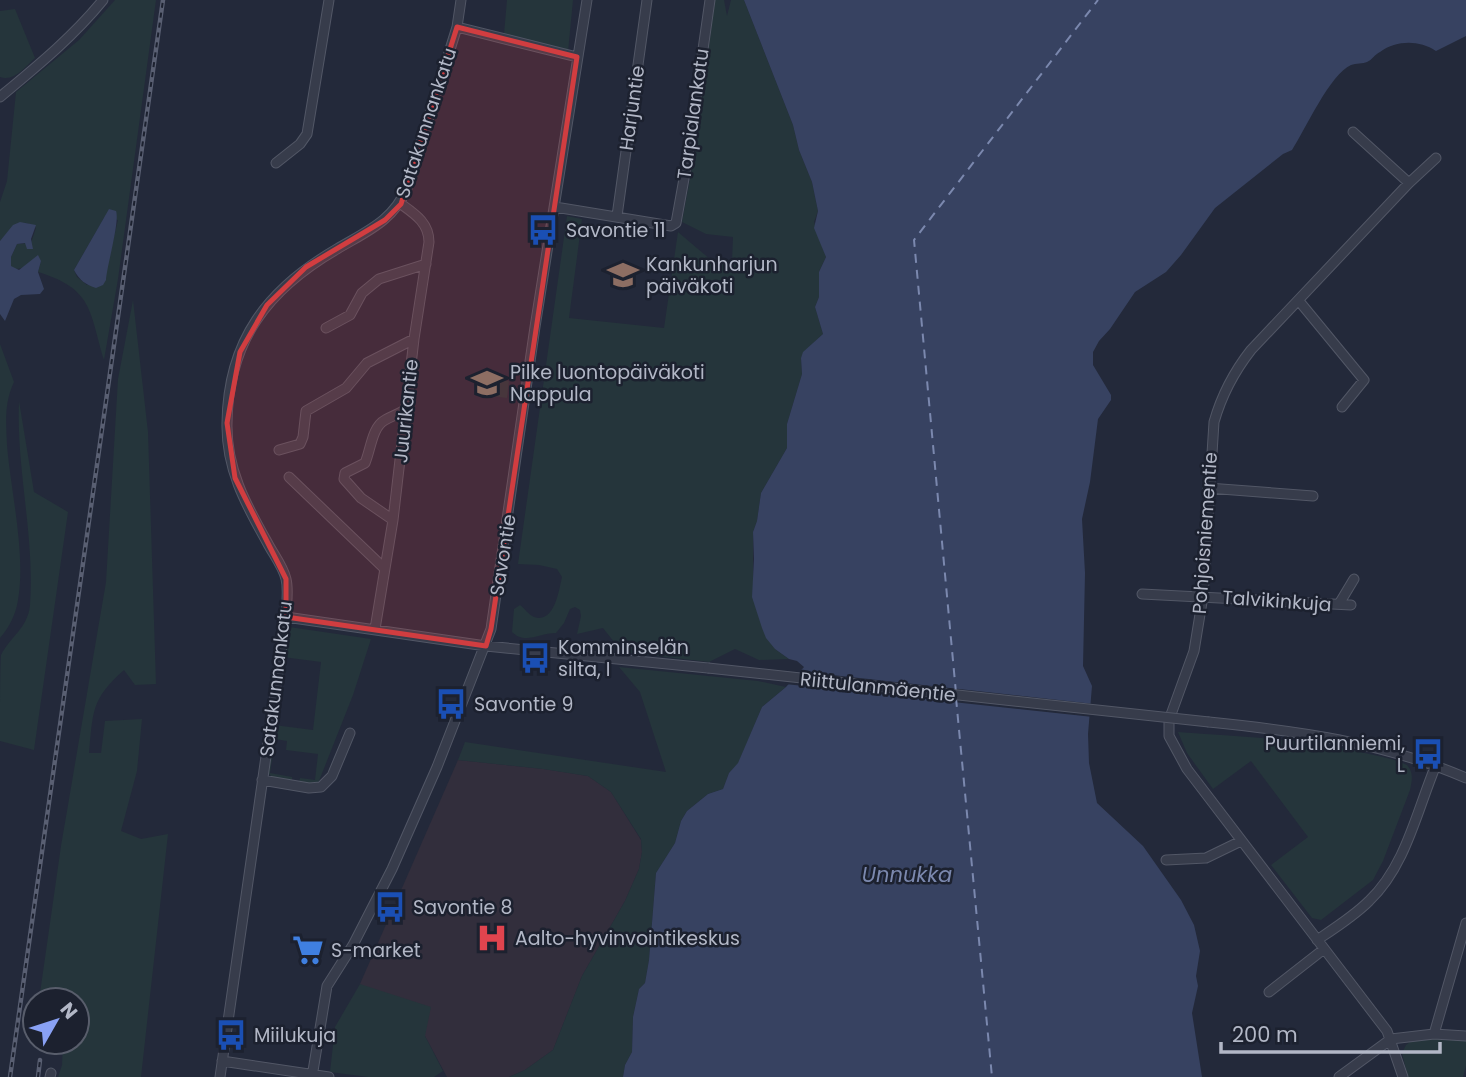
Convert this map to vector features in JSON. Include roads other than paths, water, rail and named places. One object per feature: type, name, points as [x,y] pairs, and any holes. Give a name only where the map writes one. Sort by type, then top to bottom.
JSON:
[{"type":"street","points":[[1,94],[76,30],[103,0]]},
{"type":"street","points":[[276,163],[300,144],[307,134],[328,0]]},
{"type":"street","name":"Satakunnankatu","points":[[220,1077],[286,617],[286,579],[245,503],[228,453],[227,423],[233,372],[246,337],[278,292],[306,267],[384,220],[401,204],[457,26],[461,0]]},
{"type":"street","name":"Savontie","points":[[312,1076],[327,986],[353,945],[392,869],[486,646],[502,563],[587,0]]},
{"type":"street","name":"Harjuntie","points":[[617,216],[647,0]]},
{"type":"street","name":"Tarpialankatu","points":[[617,216],[671,226],[677,220],[710,0]]},
{"type":"street","points":[[457,26],[577,57]]},
{"type":"street","points":[[1353,132],[1409,183]]},
{"type":"street","name":"Pohjoisniementie","points":[[1391,1039],[1187,769],[1170,736],[1168,720],[1194,652],[1203,596],[1213,422],[1221,396],[1233,372],[1251,350],[1436,158]]},
{"type":"street","name":"Juurikantie","points":[[375,629],[393,520],[414,339],[429,242],[427,229],[414,213],[401,204]]},
{"type":"street","points":[[555,206],[617,216]]},
{"type":"street","points":[[326,328],[350,315],[362,293],[379,279],[426,264]]},
{"type":"street","points":[[1299,301],[1364,380],[1342,407]]},
{"type":"street","points":[[279,450],[300,443],[306,411],[346,388],[367,363],[414,339]]},
{"type":"street","points":[[393,520],[361,498],[344,479],[345,473],[365,463],[375,428],[383,420],[406,409]]},
{"type":"street","points":[[289,477],[385,569]]},
{"type":"street","points":[[1208,488],[1313,496]]},
{"type":"street","points":[[1339,604],[1354,579]]},
{"type":"street","name":"Talvikinkuja","points":[[1142,594],[1351,605]]},
{"type":"street","name":"Riittulanmäentie","points":[[286,617],[486,646],[1324,736],[1375,746],[1436,765],[1466,778]]},
{"type":"street","points":[[262,780],[309,788],[321,787],[332,776],[350,733]]},
{"type":"street","points":[[1317,940],[1369,901],[1392,872],[1404,850],[1436,765]]},
{"type":"street","points":[[1166,860],[1206,858],[1241,841]]},
{"type":"street","points":[[1434,1034],[1466,923]]},
{"type":"street","points":[[1269,992],[1324,949]]},
{"type":"street","points":[[1339,1077],[1391,1039],[1434,1034],[1466,1035]]},
{"type":"street","points":[[1391,1039],[1402,1077]]},
{"type":"street","points":[[222,1061],[329,1077]]},
{"type":"water","name":"Unnukka","points":[[744,0],[1466,0],[1466,36],[1436,51],[1415,43],[1394,45],[1367,62],[1351,65],[1343,70],[1327,91],[1292,150],[1283,154],[1215,208],[1166,272],[1135,292],[1093,352],[1093,365],[1111,395],[1111,400],[1098,419],[1082,519],[1085,573],[1083,666],[1092,686],[1088,734],[1089,763],[1097,803],[1143,846],[1181,900],[1194,925],[1200,951],[1196,976],[1198,986],[1192,1013],[1202,1077],[623,1077],[625,1065],[632,1052],[633,1017],[639,989],[645,983],[649,960],[656,873],[675,843],[681,821],[687,811],[708,794],[723,789],[729,773],[738,763],[762,707],[804,667],[775,649],[762,628],[752,597],[753,532],[761,493],[787,448],[787,424],[802,374],[803,352],[823,334],[815,307],[819,297],[819,272],[826,257],[814,228],[818,211],[812,182],[799,150],[793,125]]},
{"type":"water","points":[[109,209],[116,211],[115,233],[106,280],[96,288],[83,282],[74,270]]},
{"type":"water","points":[[20,222],[36,225],[31,239],[33,249],[27,249],[25,243],[17,244],[11,257],[11,266],[19,270],[38,255],[41,261],[38,272],[44,289],[40,294],[21,295],[14,299],[5,321],[0,314],[0,241],[13,225]]},
{"type":"railway","points":[[10,1077],[163,0]]},
{"type":"railway","points":[[38,1077],[40,1060]]},
{"type":"place","name":"Savontie 11","points":[[543,230]]},
{"type":"place","name":"Kankunharjun päiväkoti","points":[[623,275]]},
{"type":"place","name":"Pilke luontopäiväkoti Nappula","points":[[487,383]]},
{"type":"place","name":"Komminselän silta, I","points":[[535,658]]},
{"type":"place","name":"Savontie 9","points":[[451,704]]},
{"type":"place","name":"Puurtilanniemi, L","points":[[1428,754]]},
{"type":"place","name":"Savontie 8","points":[[390,907]]},
{"type":"place","name":"Aalto-hyvinvointikeskus","points":[[492,938]]},
{"type":"place","name":"S-market","points":[[308,950]]},
{"type":"place","name":"Miilukuja","points":[[231,1035]]}]
